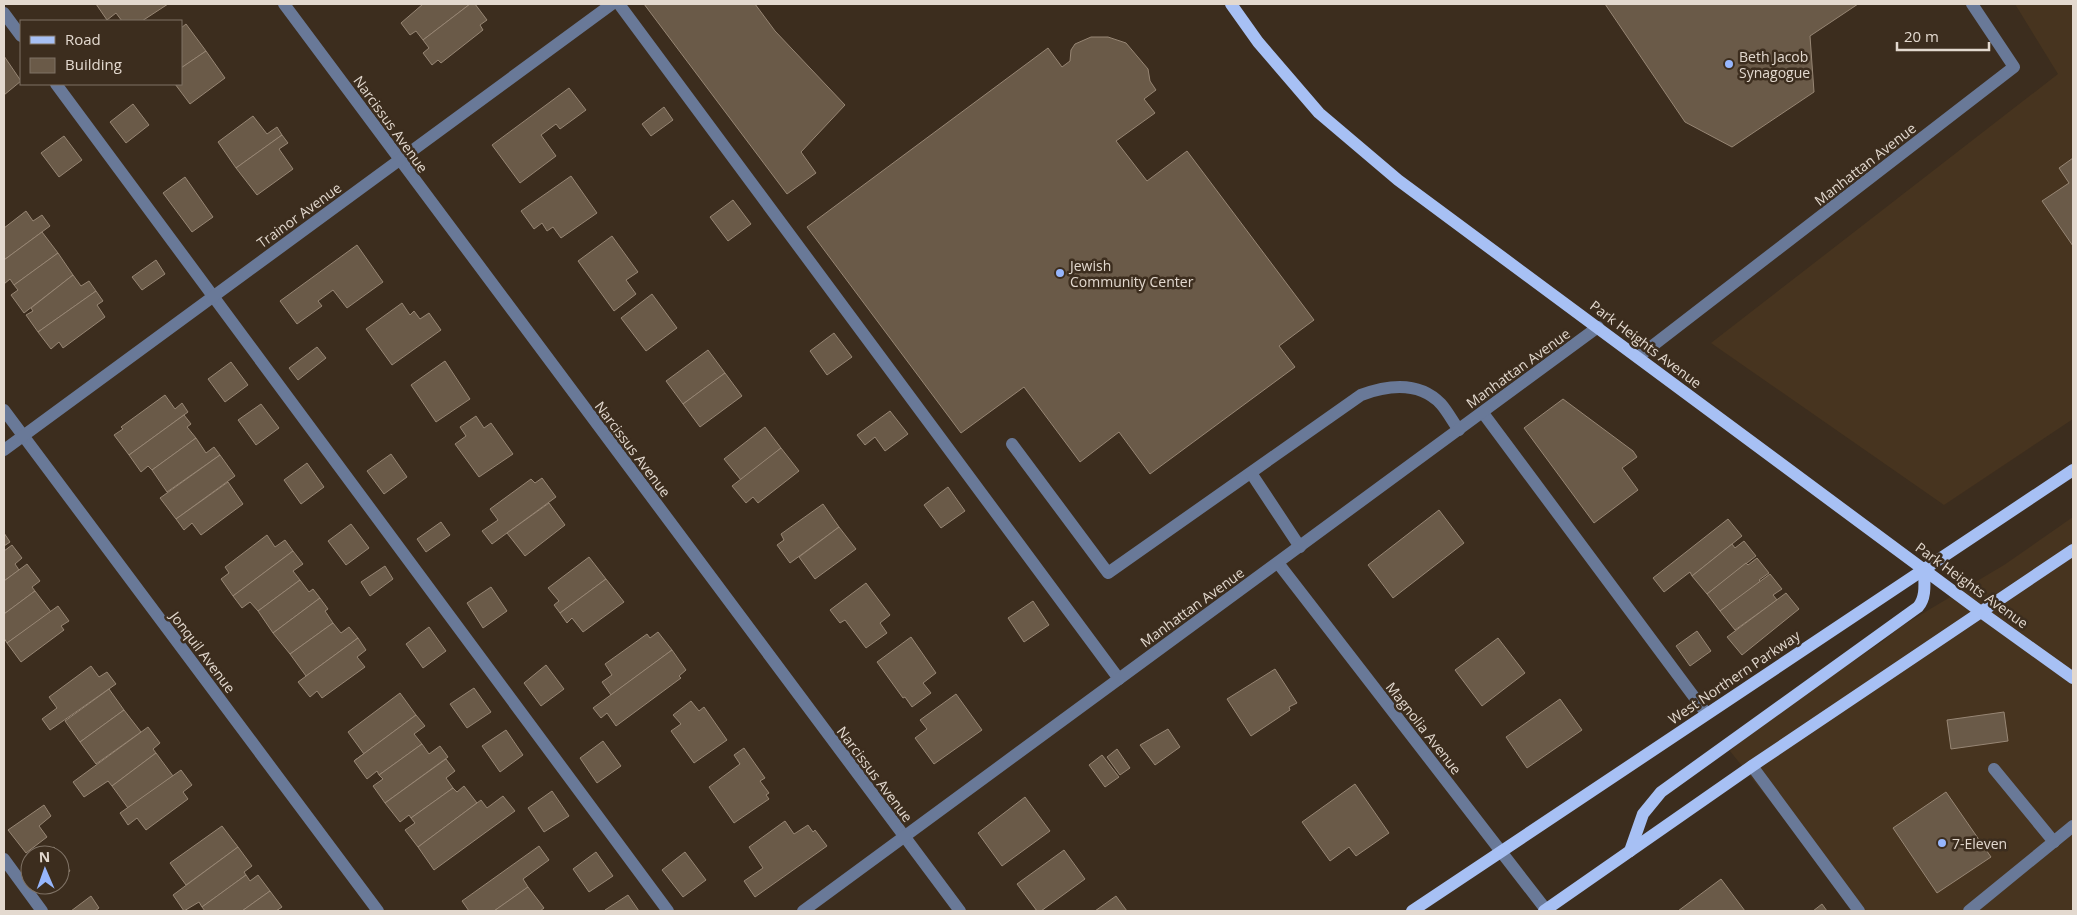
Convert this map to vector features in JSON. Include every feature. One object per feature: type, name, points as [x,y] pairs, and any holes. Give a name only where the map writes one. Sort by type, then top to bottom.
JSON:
[{"type":"main road","name":"Park Heights Avenue","points":[[1231,4],[1265,49],[1319,113],[1398,180],[1981,612],[2073,678]]},
{"type":"main road","name":"West Northern Parkway","points":[[1412,911],[2073,470]]},
{"type":"main road","points":[[1546,911],[1752,766],[2073,550]]},
{"type":"main road","points":[[1630,852],[1643,814],[1661,792],[1918,607],[1922,602],[1924,594],[1924,568]]},
{"type":"street","name":"Narcissus Avenue","points":[[284,4],[903,838],[960,911]]},
{"type":"street","name":"Trainor Avenue","points":[[4,450],[612,4]]},
{"type":"street","points":[[620,4],[1119,680]]},
{"type":"street","name":"Manhattan Avenue","points":[[1638,357],[2014,67],[1972,4]]},
{"type":"street","points":[[4,13],[20,35]]},
{"type":"street","points":[[57,85],[668,911]]},
{"type":"street","name":"Manhattan Avenue","points":[[803,911],[1598,327]]},
{"type":"street","points":[[1012,444],[1108,573],[1360,395],[1379,388],[1399,386],[1423,391],[1441,404],[1459,430]]},
{"type":"street","name":"Jonquil Avenue","points":[[4,410],[378,911]]},
{"type":"street","points":[[1483,412],[1706,714]]},
{"type":"street","points":[[1251,473],[1300,546]]},
{"type":"street","name":"Magnolia Avenue","points":[[1278,563],[1501,850],[1546,911]]},
{"type":"street","points":[[1752,766],[1859,911]]},
{"type":"street","points":[[1994,769],[2054,842]]},
{"type":"street","points":[[1969,911],[2073,826]]},
{"type":"street","points":[[4,859],[42,911]]},
{"type":"shaded area","points":[[2015,4],[2073,4],[2073,419],[1944,505],[1711,343],[2058,74]]},
{"type":"shaded area","points":[[2073,517],[2073,911],[1858,911],[1730,751],[1757,726],[1883,641],[1900,627],[2004,565]]},
{"type":"building","points":[[96,4],[168,4],[144,20],[121,20],[116,13],[107,20]]},
{"type":"building","points":[[423,4],[470,4],[423,40],[416,31],[410,35],[401,23]]},
{"type":"building","points":[[470,4],[475,4],[487,20],[480,25],[483,30],[441,63],[438,60],[432,65],[423,53],[429,48],[423,40]]},
{"type":"building","points":[[644,4],[755,4],[775,31],[845,105],[801,152],[816,173],[787,194]]},
{"type":"building","name":"Beth Jacob Synagogue","points":[[1605,4],[1858,4],[1810,36],[1814,92],[1732,147],[1685,122]]},
{"type":"building","points":[[186,24],[206,51],[182,67],[182,27]]},
{"type":"building","name":"Jewish Community Center","points":[[1091,37],[1108,37],[1126,43],[1148,69],[1150,81],[1156,90],[1144,99],[1155,113],[1116,141],[1147,181],[1187,151],[1314,320],[1279,346],[1295,367],[1150,474],[1119,432],[1080,462],[1024,387],[961,433],[807,227],[1048,48],[1062,67],[1070,61],[1071,50],[1075,44]]},
{"type":"building","points":[[206,51],[225,78],[190,104],[176,85],[182,85],[182,67]]},
{"type":"building","points":[[4,56],[20,82],[4,95]]},
{"type":"building","points":[[569,88],[586,110],[560,129],[556,124],[541,135],[556,156],[520,183],[492,145]]},
{"type":"building","points":[[133,104],[149,125],[126,143],[110,122]]},
{"type":"building","points":[[664,107],[673,120],[651,136],[642,124]]},
{"type":"building","points":[[253,116],[267,134],[277,127],[282,135],[236,168],[218,142]]},
{"type":"building","points":[[282,135],[288,143],[279,149],[293,169],[257,195],[236,168]]},
{"type":"building","points":[[64,136],[82,160],[59,177],[41,153]]},
{"type":"building","points":[[2073,158],[2073,246],[2042,201],[2069,183],[2059,168]]},
{"type":"building","points":[[571,176],[597,213],[561,238],[553,227],[547,231],[542,223],[534,229],[521,211]]},
{"type":"building","points":[[185,177],[213,217],[192,232],[163,193]]},
{"type":"building","points":[[733,200],[751,224],[728,241],[710,217]]},
{"type":"building","points":[[26,211],[33,221],[42,215],[50,226],[4,260],[4,228]]},
{"type":"building","points":[[42,232],[58,253],[14,285],[10,279],[4,284],[4,260]]},
{"type":"building","points":[[612,236],[638,272],[626,280],[636,294],[614,311],[578,261]]},
{"type":"building","points":[[357,245],[383,282],[347,308],[333,290],[318,301],[322,306],[297,324],[280,301]]},
{"type":"building","points":[[58,253],[73,275],[24,313],[11,295],[18,290],[14,285]]},
{"type":"building","points":[[156,260],[165,274],[142,290],[132,277]]},
{"type":"building","points":[[73,275],[81,286],[89,281],[96,291],[38,332],[26,315],[33,311],[31,308]]},
{"type":"building","points":[[96,291],[103,301],[97,305],[105,317],[63,348],[59,342],[51,349],[38,332]]},
{"type":"building","points":[[652,294],[677,328],[646,351],[621,318]]},
{"type":"building","points":[[402,303],[410,315],[414,311],[420,319],[429,313],[441,330],[392,365],[366,329]]},
{"type":"building","points":[[834,333],[852,357],[827,375],[810,351]]},
{"type":"building","points":[[317,347],[326,358],[298,380],[289,368]]},
{"type":"building","points":[[708,350],[725,373],[683,404],[666,381]]},
{"type":"building","points":[[445,361],[470,399],[436,422],[411,385]]},
{"type":"building","points":[[231,362],[248,385],[225,402],[208,379]]},
{"type":"building","points":[[725,373],[742,396],[700,427],[683,404]]},
{"type":"building","points":[[165,395],[175,409],[182,403],[188,412],[129,455],[114,435],[123,429],[121,427]]},
{"type":"building","points":[[1563,399],[1633,451],[1637,457],[1622,468],[1638,490],[1594,523],[1524,428]]},
{"type":"building","points":[[261,404],[279,428],[256,445],[238,420]]},
{"type":"building","points":[[890,411],[908,434],[885,451],[875,437],[865,445],[857,435]]},
{"type":"building","points":[[184,415],[191,424],[187,427],[196,438],[152,470],[148,466],[141,472],[129,455]]},
{"type":"building","points":[[476,416],[484,428],[491,423],[513,454],[479,477],[455,444],[466,436],[460,427]]},
{"type":"building","points":[[765,427],[781,448],[741,480],[724,459]]},
{"type":"building","points":[[196,438],[206,453],[214,447],[220,455],[167,492],[152,470]]},
{"type":"building","points":[[781,448],[799,471],[758,503],[753,497],[746,503],[732,486]]},
{"type":"building","points":[[391,454],[407,477],[384,494],[367,471]]},
{"type":"building","points":[[220,455],[235,476],[176,519],[160,498]]},
{"type":"building","points":[[307,463],[324,487],[301,504],[284,480]]},
{"type":"building","points":[[542,478],[556,497],[492,544],[482,531],[498,520],[490,509],[531,479],[535,483]]},
{"type":"building","points":[[228,482],[243,504],[201,535],[192,523],[184,530],[176,519]]},
{"type":"building","points":[[948,487],[965,511],[941,528],[924,505]]},
{"type":"building","points":[[549,503],[565,525],[525,556],[507,533]]},
{"type":"building","points":[[823,504],[839,527],[790,563],[777,545],[784,540],[781,534]]},
{"type":"building","points":[[1439,510],[1464,543],[1393,598],[1368,565]]},
{"type":"building","points":[[1728,519],[1742,536],[1692,576],[1690,572],[1664,592],[1653,578]]},
{"type":"building","points":[[441,522],[450,535],[426,552],[417,539]]},
{"type":"building","points":[[351,524],[369,548],[346,565],[328,541]]},
{"type":"building","points":[[839,527],[856,549],[815,579],[799,557]]},
{"type":"building","points":[[4,533],[10,542],[4,546]]},
{"type":"building","points":[[267,535],[275,547],[285,540],[293,551],[233,596],[221,579],[229,573],[225,567]]},
{"type":"building","points":[[1744,541],[1756,556],[1707,594],[1692,576],[1732,544],[1735,548]]},
{"type":"building","points":[[12,545],[22,558],[15,564],[19,570],[4,581],[4,551]]},
{"type":"building","points":[[293,551],[303,564],[293,571],[300,580],[258,611],[250,602],[242,608],[233,596]]},
{"type":"building","points":[[589,557],[606,579],[560,613],[554,605],[559,601],[548,588]]},
{"type":"building","points":[[1757,558],[1769,573],[1759,580],[1761,582],[1720,611],[1707,594],[1746,563],[1748,565]]},
{"type":"building","points":[[27,564],[40,581],[32,587],[35,591],[4,614],[4,581]]},
{"type":"building","points":[[385,566],[393,579],[370,596],[361,582]]},
{"type":"building","points":[[1770,574],[1782,589],[1773,595],[1777,600],[1735,630],[1720,611]]},
{"type":"building","points":[[606,579],[624,602],[583,632],[572,618],[567,623],[560,613]]},
{"type":"building","points":[[300,580],[309,592],[313,589],[320,598],[273,633],[258,611]]},
{"type":"building","points":[[866,583],[890,615],[880,623],[887,633],[866,648],[845,620],[840,623],[830,610]]},
{"type":"building","points":[[491,587],[507,611],[483,628],[467,603]]},
{"type":"building","points":[[35,591],[51,612],[7,643],[4,638],[4,614]]},
{"type":"building","points":[[1786,593],[1799,609],[1742,655],[1727,637]]},
{"type":"building","points":[[320,598],[328,609],[325,611],[333,623],[290,654],[273,633]]},
{"type":"building","points":[[1033,601],[1049,625],[1024,642],[1008,618]]},
{"type":"building","points":[[58,606],[69,621],[61,626],[64,630],[21,662],[7,643]]},
{"type":"building","points":[[333,623],[341,633],[349,627],[358,638],[306,676],[290,654]]},
{"type":"building","points":[[429,627],[446,651],[423,668],[406,644]]},
{"type":"building","points":[[1697,631],[1711,651],[1690,666],[1676,646]]},
{"type":"building","points":[[658,632],[672,650],[611,695],[602,682],[612,675],[605,664],[647,634],[650,638]]},
{"type":"building","points":[[911,637],[936,673],[923,683],[931,693],[912,707],[905,697],[903,698],[877,662]]},
{"type":"building","points":[[358,638],[366,650],[357,657],[365,667],[322,698],[317,691],[310,697],[298,682]]},
{"type":"building","points":[[1498,638],[1525,673],[1482,706],[1455,670]]},
{"type":"building","points":[[672,650],[686,670],[679,676],[681,678],[616,726],[607,713],[601,718],[593,708]]},
{"type":"building","points":[[546,665],[564,689],[541,706],[524,683]]},
{"type":"building","points":[[91,666],[99,677],[107,672],[116,684],[50,730],[42,719],[57,708],[49,697]]},
{"type":"building","points":[[1275,669],[1297,703],[1289,707],[1290,710],[1251,736],[1227,699]]},
{"type":"building","points":[[474,688],[491,712],[467,728],[450,704]]},
{"type":"building","points":[[109,689],[124,710],[80,742],[65,721]]},
{"type":"building","points":[[400,693],[416,715],[364,754],[348,732]]},
{"type":"building","points":[[956,694],[982,730],[934,764],[915,738],[927,729],[920,720]]},
{"type":"building","points":[[1560,699],[1582,730],[1527,768],[1506,737]]},
{"type":"building","points":[[691,701],[699,711],[704,707],[727,740],[694,763],[671,731],[681,724],[673,715]]},
{"type":"building","points":[[124,710],[141,732],[96,764],[80,742]]},
{"type":"building","points":[[2004,712],[2008,741],[1951,749],[1947,720]]},
{"type":"building","points":[[416,715],[425,726],[414,734],[422,744],[379,775],[377,771],[367,779],[354,761]]},
{"type":"building","points":[[148,727],[160,743],[153,749],[156,753],[112,786],[108,781],[84,797],[73,782]]},
{"type":"building","points":[[1168,729],[1180,747],[1155,765],[1140,745]]},
{"type":"building","points":[[506,730],[523,755],[500,772],[482,746]]},
{"type":"building","points":[[603,741],[621,766],[597,783],[580,758]]},
{"type":"building","points":[[422,744],[429,754],[440,746],[448,757],[385,803],[373,786],[383,779],[379,775]]},
{"type":"building","points":[[744,748],[765,778],[760,781],[769,793],[766,795],[769,799],[734,823],[709,787],[740,764],[734,755]]},
{"type":"building","points":[[1117,749],[1130,768],[1120,775],[1107,757]]},
{"type":"building","points":[[156,753],[173,776],[128,808],[112,786]]},
{"type":"building","points":[[1102,755],[1119,777],[1105,787],[1089,765]]},
{"type":"building","points":[[446,759],[455,771],[446,778],[453,788],[411,818],[409,815],[400,822],[385,803]]},
{"type":"building","points":[[181,770],[192,785],[183,792],[188,799],[146,830],[137,818],[128,825],[120,813]]},
{"type":"building","points":[[1355,784],[1389,833],[1356,856],[1349,847],[1330,861],[1302,822]]},
{"type":"building","points":[[464,786],[477,803],[418,847],[405,830],[415,823],[411,818],[453,788],[457,792]]},
{"type":"building","points":[[552,791],[569,816],[544,832],[528,808]]},
{"type":"building","name":"7-Eleven","points":[[1946,792],[1991,857],[1937,893],[1893,828]]},
{"type":"building","points":[[503,796],[515,811],[434,870],[418,847],[481,800],[487,808]]},
{"type":"building","points":[[1025,797],[1050,831],[1002,866],[978,833]]},
{"type":"building","points":[[44,805],[51,816],[39,826],[47,837],[36,845],[20,845],[8,830]]},
{"type":"building","points":[[785,821],[794,834],[808,825],[813,832],[815,830],[827,846],[755,897],[744,881],[763,868],[749,847]]},
{"type":"building","points":[[222,826],[238,847],[186,885],[170,863]]},
{"type":"building","points":[[539,846],[549,860],[523,879],[528,887],[494,911],[469,911],[462,901]]},
{"type":"building","points":[[238,847],[252,866],[244,872],[246,875],[202,907],[199,902],[184,911],[173,895]]},
{"type":"building","points":[[1064,850],[1085,879],[1041,911],[1037,911],[1017,884]]},
{"type":"building","points":[[596,852],[613,876],[589,892],[573,869]]},
{"type":"building","points":[[685,852],[706,880],[683,897],[662,870]]},
{"type":"building","points":[[246,875],[250,881],[258,875],[270,891],[242,911],[205,911],[202,907]]},
{"type":"building","points":[[1721,879],[1745,911],[1678,911]]},
{"type":"building","points":[[528,887],[544,908],[540,911],[494,911]]},
{"type":"building","points":[[270,891],[282,907],[276,911],[242,911]]},
{"type":"building","points":[[628,895],[639,911],[605,911],[605,910]]},
{"type":"building","points":[[91,896],[99,908],[95,911],[71,911]]},
{"type":"building","points":[[1116,896],[1127,911],[1095,911]]},
{"type":"building","points":[[1822,904],[1827,911],[1813,911]]},
{"type":"place","name":"Beth Jacob Synagogue","points":[[1729,64]]},
{"type":"place","name":"Jewish Community Center","points":[[1060,273]]},
{"type":"place","name":"7-Eleven","points":[[1942,843]]}]
